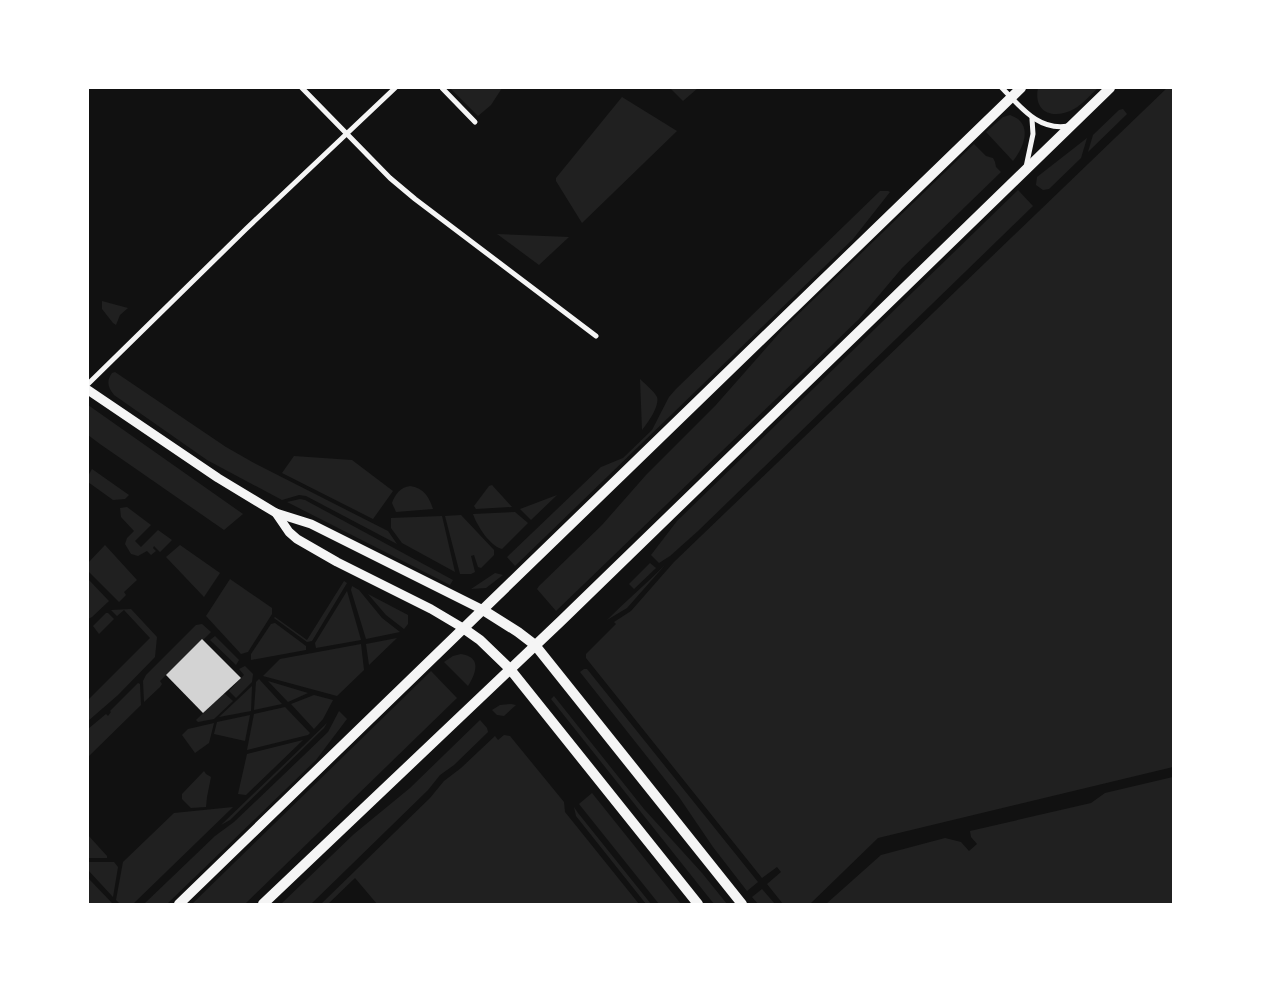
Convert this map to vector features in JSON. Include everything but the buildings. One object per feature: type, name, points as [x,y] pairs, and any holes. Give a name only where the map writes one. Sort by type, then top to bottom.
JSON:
[{"type":"main road","points":[[179,904],[1021,88]]},
{"type":"main road","points":[[263,904],[535,645],[1110,88]]},
{"type":"main road","points":[[483,610],[535,645],[742,904]]},
{"type":"main road","points":[[464,628],[480,640],[510,669],[698,904]]},
{"type":"street","points":[[302,88],[390,178],[596,336]]},
{"type":"street","points":[[88,384],[347,132],[395,88]]},
{"type":"street","points":[[442,88],[475,122]]},
{"type":"street","points":[[1002,88],[1032,119],[1050,126],[1071,126]]},
{"type":"street","points":[[1025,170],[1031,144],[1032,119]]},
{"type":"street","points":[[88,390],[218,478],[276,513],[311,524],[483,610]]},
{"type":"street","points":[[276,513],[288,532],[297,539],[464,628]]},
{"type":"shaded area","points":[[450,88],[502,88],[491,105],[478,116]]},
{"type":"shaded area","points":[[670,88],[698,88],[683,101]]},
{"type":"shaded area","points":[[1038,88],[1098,88],[1074,109],[1053,114],[1042,109],[1037,97]]},
{"type":"shaded area","points":[[1167,88],[1174,88],[1173,767],[878,838],[810,904],[783,904],[767,884],[781,872],[777,867],[762,878],[586,658],[586,654],[616,624],[614,622],[631,611],[674,562]]},
{"type":"shaded area","points":[[622,97],[677,131],[582,223],[556,181],[556,178]]},
{"type":"shaded area","points":[[1123,109],[1127,114],[1088,152],[1093,135],[1119,110]]},
{"type":"shaded area","points":[[1010,115],[1022,123],[1025,135],[1021,149],[1013,161],[986,132],[1003,117]]},
{"type":"shaded area","points":[[1087,138],[1081,158],[1049,189],[1043,190],[1036,185],[1037,177]]},
{"type":"shaded area","points":[[974,144],[986,156],[993,158],[996,167],[1001,172],[902,268],[859,319],[556,611],[537,589],[539,586],[602,525],[646,475],[715,406],[782,330]]},
{"type":"shaded area","points":[[1018,190],[1033,206],[698,531],[670,556],[659,563],[651,555],[677,521]]},
{"type":"shaded area","points":[[880,191],[890,192],[853,239],[515,566],[507,557],[601,467],[623,458],[652,430],[669,397],[676,389]]},
{"type":"shaded area","points":[[497,234],[569,237],[539,265]]},
{"type":"shaded area","points":[[102,301],[128,308],[120,315],[116,325],[102,309]]},
{"type":"shaded area","points":[[115,372],[226,447],[388,531],[397,544],[306,496],[299,495],[282,500],[207,460],[114,395],[110,390],[108,382],[112,373]]},
{"type":"shaded area","points":[[640,379],[657,397],[657,405],[642,430]]},
{"type":"shaded area","points":[[88,405],[243,514],[224,530],[100,444],[88,435]]},
{"type":"shaded area","points":[[294,456],[352,460],[393,491],[373,519],[282,473]]},
{"type":"shaded area","points":[[92,469],[129,495],[125,499],[113,500],[88,482],[88,476]]},
{"type":"shaded area","points":[[492,485],[512,507],[476,509],[474,506],[489,486]]},
{"type":"shaded area","points":[[410,486],[419,489],[425,494],[433,509],[396,512],[392,503],[395,497],[401,489]]},
{"type":"shaded area","points":[[557,495],[531,520],[520,509]]},
{"type":"shaded area","points":[[300,499],[453,580],[450,585],[287,502]]},
{"type":"shaded area","points":[[127,507],[151,525],[135,541],[141,547],[158,530],[172,540],[160,552],[154,546],[153,548],[156,551],[151,555],[147,551],[138,556],[131,554],[125,544],[127,538],[134,531],[121,517],[120,508]]},
{"type":"shaded area","points":[[515,512],[528,523],[502,549],[493,544],[484,535],[473,514]]},
{"type":"shaded area","points":[[461,515],[494,550],[494,555],[481,568],[478,567],[474,555],[471,556],[475,572],[471,574],[460,574],[445,516]]},
{"type":"shaded area","points":[[442,516],[455,572],[402,543],[391,528],[391,518]]},
{"type":"shaded area","points":[[105,545],[137,580],[124,592],[126,595],[119,602],[88,571],[88,563]]},
{"type":"shaded area","points":[[180,545],[220,573],[204,597],[166,557]]},
{"type":"shaded area","points":[[650,563],[656,568],[634,589],[629,584]]},
{"type":"shaded area","points":[[665,565],[627,608],[607,620],[621,606]]},
{"type":"shaded area","points":[[495,573],[503,575],[486,588],[471,589]]},
{"type":"shaded area","points":[[88,579],[109,601],[88,619]]},
{"type":"shaded area","points":[[230,579],[272,608],[272,614],[248,652],[241,654],[206,616]]},
{"type":"shaded area","points":[[344,581],[347,583],[312,641],[307,642],[274,618],[307,640]]},
{"type":"shaded area","points":[[352,586],[359,590],[382,618],[400,632],[366,639],[351,590]]},
{"type":"shaded area","points":[[347,591],[361,640],[316,648],[315,643]]},
{"type":"shaded area","points":[[368,594],[408,615],[408,624],[404,629],[386,615]]},
{"type":"shaded area","points":[[131,609],[157,637],[155,657],[118,695],[88,721],[88,700],[150,638],[124,610],[117,616],[111,610]]},
{"type":"shaded area","points":[[106,613],[114,619],[99,634],[93,626]]},
{"type":"shaded area","points":[[275,623],[306,646],[306,650],[251,660],[251,654],[271,624]]},
{"type":"shaded area","points":[[202,624],[211,632],[160,681],[162,684],[160,687],[144,702],[143,681],[146,675],[196,625]]},
{"type":"shaded area","points":[[215,636],[239,660],[236,665],[210,640]]},
{"type":"shaded area","points":[[397,638],[369,665],[366,644]]},
{"type":"shaded area","points":[[361,644],[364,670],[337,696],[263,676],[280,659]]},
{"type":"shaded area","points":[[461,654],[472,658],[475,662],[475,671],[468,686],[444,662],[453,656]]},
{"type":"shaded area","points":[[245,666],[253,674],[252,682],[236,698],[229,691],[244,675],[239,669]]},
{"type":"shaded area","points":[[587,669],[758,882],[747,891],[713,847],[679,797],[580,672]]},
{"type":"shaded area","points":[[431,671],[457,698],[245,904],[192,904]]},
{"type":"shaded area","points":[[259,679],[282,704],[254,710],[256,682]]},
{"type":"shaded area","points":[[268,681],[308,693],[288,702]]},
{"type":"shaded area","points":[[138,683],[140,684],[141,705],[88,757],[88,729],[106,714],[108,716],[110,711]]},
{"type":"shaded area","points":[[252,686],[251,711],[219,717]]},
{"type":"shaded area","points":[[224,693],[233,701],[214,719],[198,722],[196,720]]},
{"type":"shaded area","points":[[314,695],[333,700],[323,719],[314,729],[291,704]]},
{"type":"shaded area","points":[[554,696],[644,809],[702,873],[727,904],[714,904],[551,699]]},
{"type":"shaded area","points":[[500,705],[516,705],[504,716],[497,715],[492,710]]},
{"type":"shaded area","points":[[285,707],[310,733],[247,750],[254,714]]},
{"type":"shaded area","points":[[339,711],[347,719],[316,760],[167,904],[144,904],[215,836],[234,822],[328,732]]},
{"type":"shaded area","points":[[250,715],[245,741],[214,734],[217,722]]},
{"type":"shaded area","points":[[480,720],[488,732],[454,765],[440,775],[428,790],[311,904],[281,904],[354,834],[410,788]]},
{"type":"shaded area","points":[[214,723],[209,743],[195,753],[182,735],[188,729]]},
{"type":"shaded area","points":[[327,723],[230,820],[221,825]]},
{"type":"shaded area","points":[[504,735],[510,736],[564,802],[565,812],[639,904],[377,904],[355,878],[328,904],[321,904],[430,798],[444,781],[495,736],[498,740]]},
{"type":"shaded area","points":[[303,740],[246,795],[238,794],[247,754]]},
{"type":"shaded area","points":[[204,771],[211,777],[206,807],[191,808],[182,799],[182,794]]},
{"type":"shaded area","points":[[1173,777],[1173,904],[826,904],[881,855],[945,838],[961,842],[969,851],[977,844],[971,837],[970,831],[1091,803],[1105,793]]},
{"type":"shaded area","points":[[592,793],[681,904],[659,904],[579,804]]},
{"type":"shaded area","points":[[233,807],[133,904],[120,904],[116,900],[123,862],[174,813]]},
{"type":"shaded area","points":[[574,807],[651,904],[646,904],[576,816]]},
{"type":"shaded area","points":[[88,835],[107,856],[107,858],[88,858]]},
{"type":"shaded area","points":[[88,862],[114,862],[118,867],[113,897],[88,870]]},
{"type":"shaded area","points":[[88,878],[113,904],[88,904]]},
{"type":"shaded area","points":[[762,889],[775,904],[758,904],[752,897]]}]
